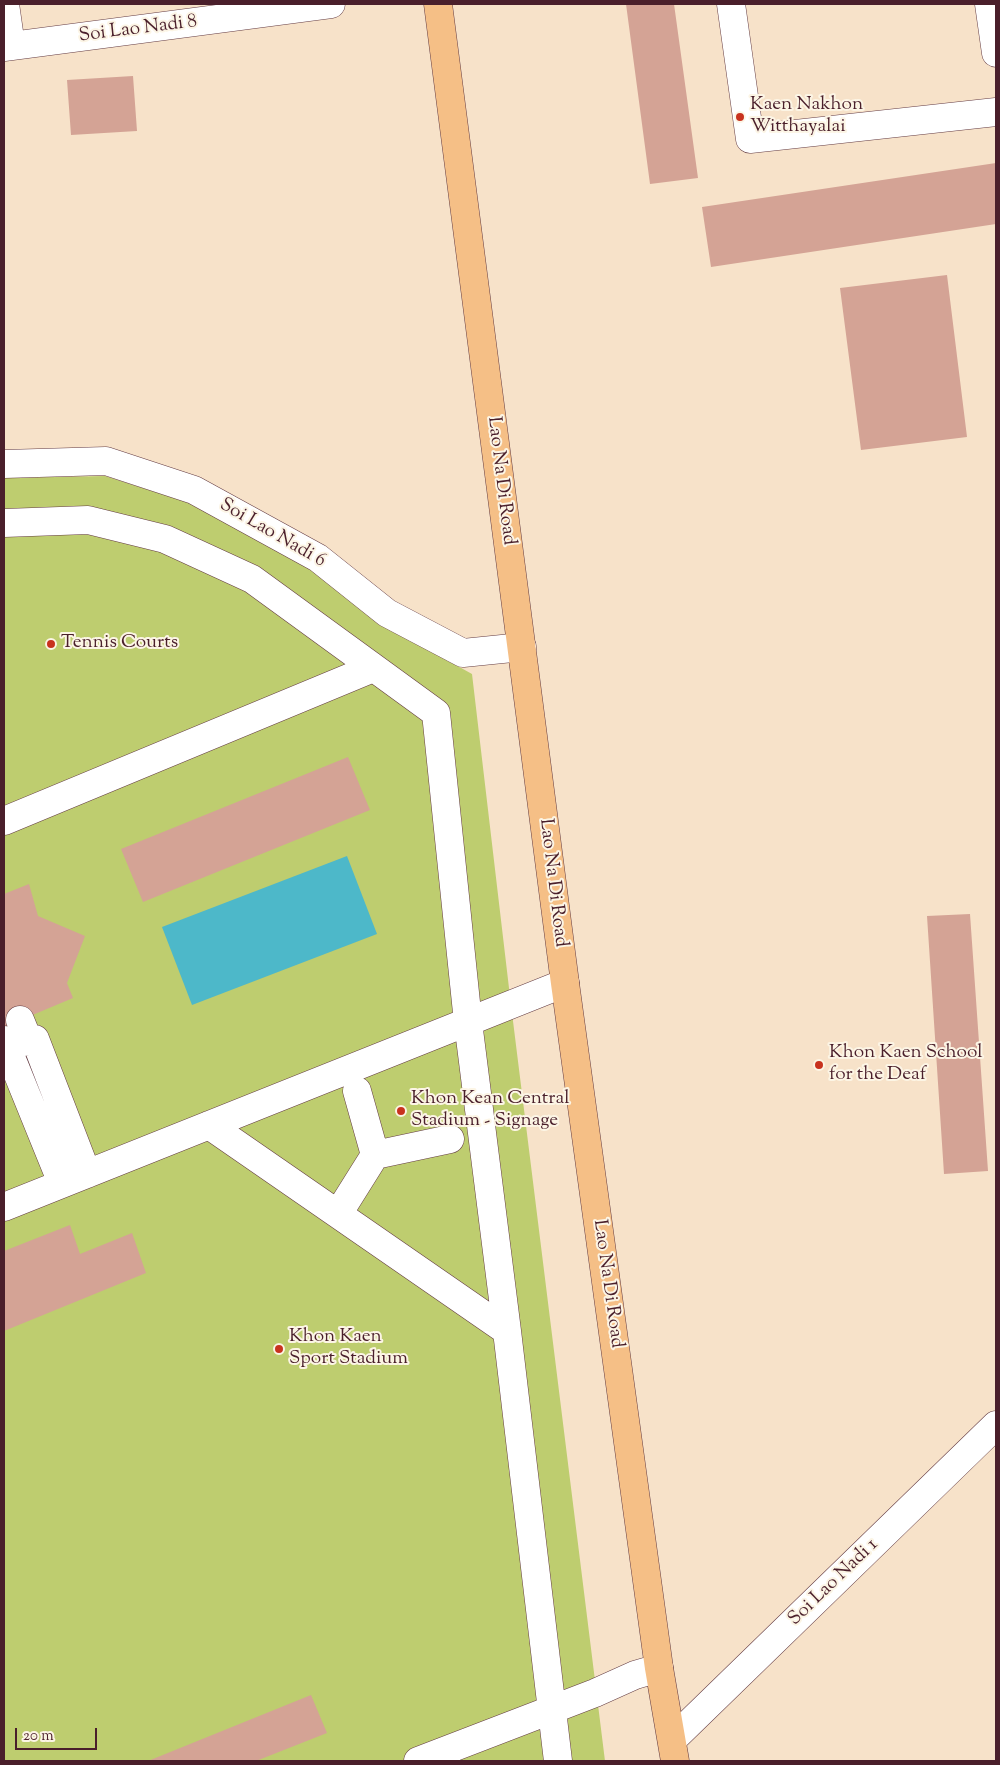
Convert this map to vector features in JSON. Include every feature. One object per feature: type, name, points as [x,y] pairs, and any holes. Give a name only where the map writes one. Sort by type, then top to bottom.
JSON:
[{"type":"main road","name":"Lao Na Di Road","points":[[438,4],[565,984],[659,1668],[674,1751]]},
{"type":"street","points":[[5,4],[7,47]]},
{"type":"street","name":"Soi Lao Nadi 8","points":[[7,47],[196,13],[331,4]]},
{"type":"street","points":[[731,4],[750,139],[996,112]]},
{"type":"street","points":[[989,4],[996,53]]},
{"type":"street","name":"Soi Lao Nadi 6","points":[[4,464],[106,461],[194,490],[318,558],[387,613],[463,653],[522,647]]},
{"type":"street","points":[[4,523],[88,520],[165,539],[252,579],[436,713],[468,1022],[558,1761]]},
{"type":"street","points":[[4,821],[373,668]]},
{"type":"street","points":[[4,1207],[565,984]]},
{"type":"street","points":[[12,1030],[75,1178]]},
{"type":"street","points":[[357,1091],[375,1156]]},
{"type":"street","points":[[209,1125],[507,1331]]},
{"type":"street","points":[[338,1214],[375,1156],[450,1139]]},
{"type":"street","name":"Soi Lao Nadi 1","points":[[674,1751],[996,1426]]},
{"type":"street","points":[[418,1761],[595,1693],[635,1675],[659,1668]]},
{"type":"green space","name":"Khon Kaen Sport Stadium","points":[[105,476],[187,502],[309,567],[380,623],[472,674],[605,1761],[4,1761],[4,478]]},
{"type":"water","points":[[347,856],[377,934],[192,1005],[162,927]]},
{"type":"building","points":[[626,4],[674,4],[698,178],[650,184]]},
{"type":"building","points":[[133,76],[137,131],[71,135],[67,80]]},
{"type":"building","points":[[996,163],[996,224],[711,267],[702,207]]},
{"type":"building","points":[[947,275],[967,437],[861,450],[840,288]]},
{"type":"building","points":[[348,757],[370,810],[143,902],[121,849]]},
{"type":"building","points":[[29,884],[38,916],[85,936],[67,983],[73,998],[4,1027],[4,894]]},
{"type":"building","points":[[970,914],[988,1171],[944,1174],[927,916]]},
{"type":"building","points":[[70,1225],[80,1254],[132,1233],[146,1273],[4,1331],[4,1251]]},
{"type":"building","points":[[311,1695],[327,1733],[256,1761],[148,1761]]},
{"type":"place","name":"Kaen Nakhon Witthayalai","points":[[740,117]]},
{"type":"place","name":"Tennis Courts","points":[[51,644]]},
{"type":"place","name":"Khon Kaen School for the Deaf","points":[[819,1065]]},
{"type":"place","name":"Khon Kean Central Stadium - Signage","points":[[401,1111]]},
{"type":"place","name":"Khon Kaen Sport Stadium","points":[[279,1349]]}]
